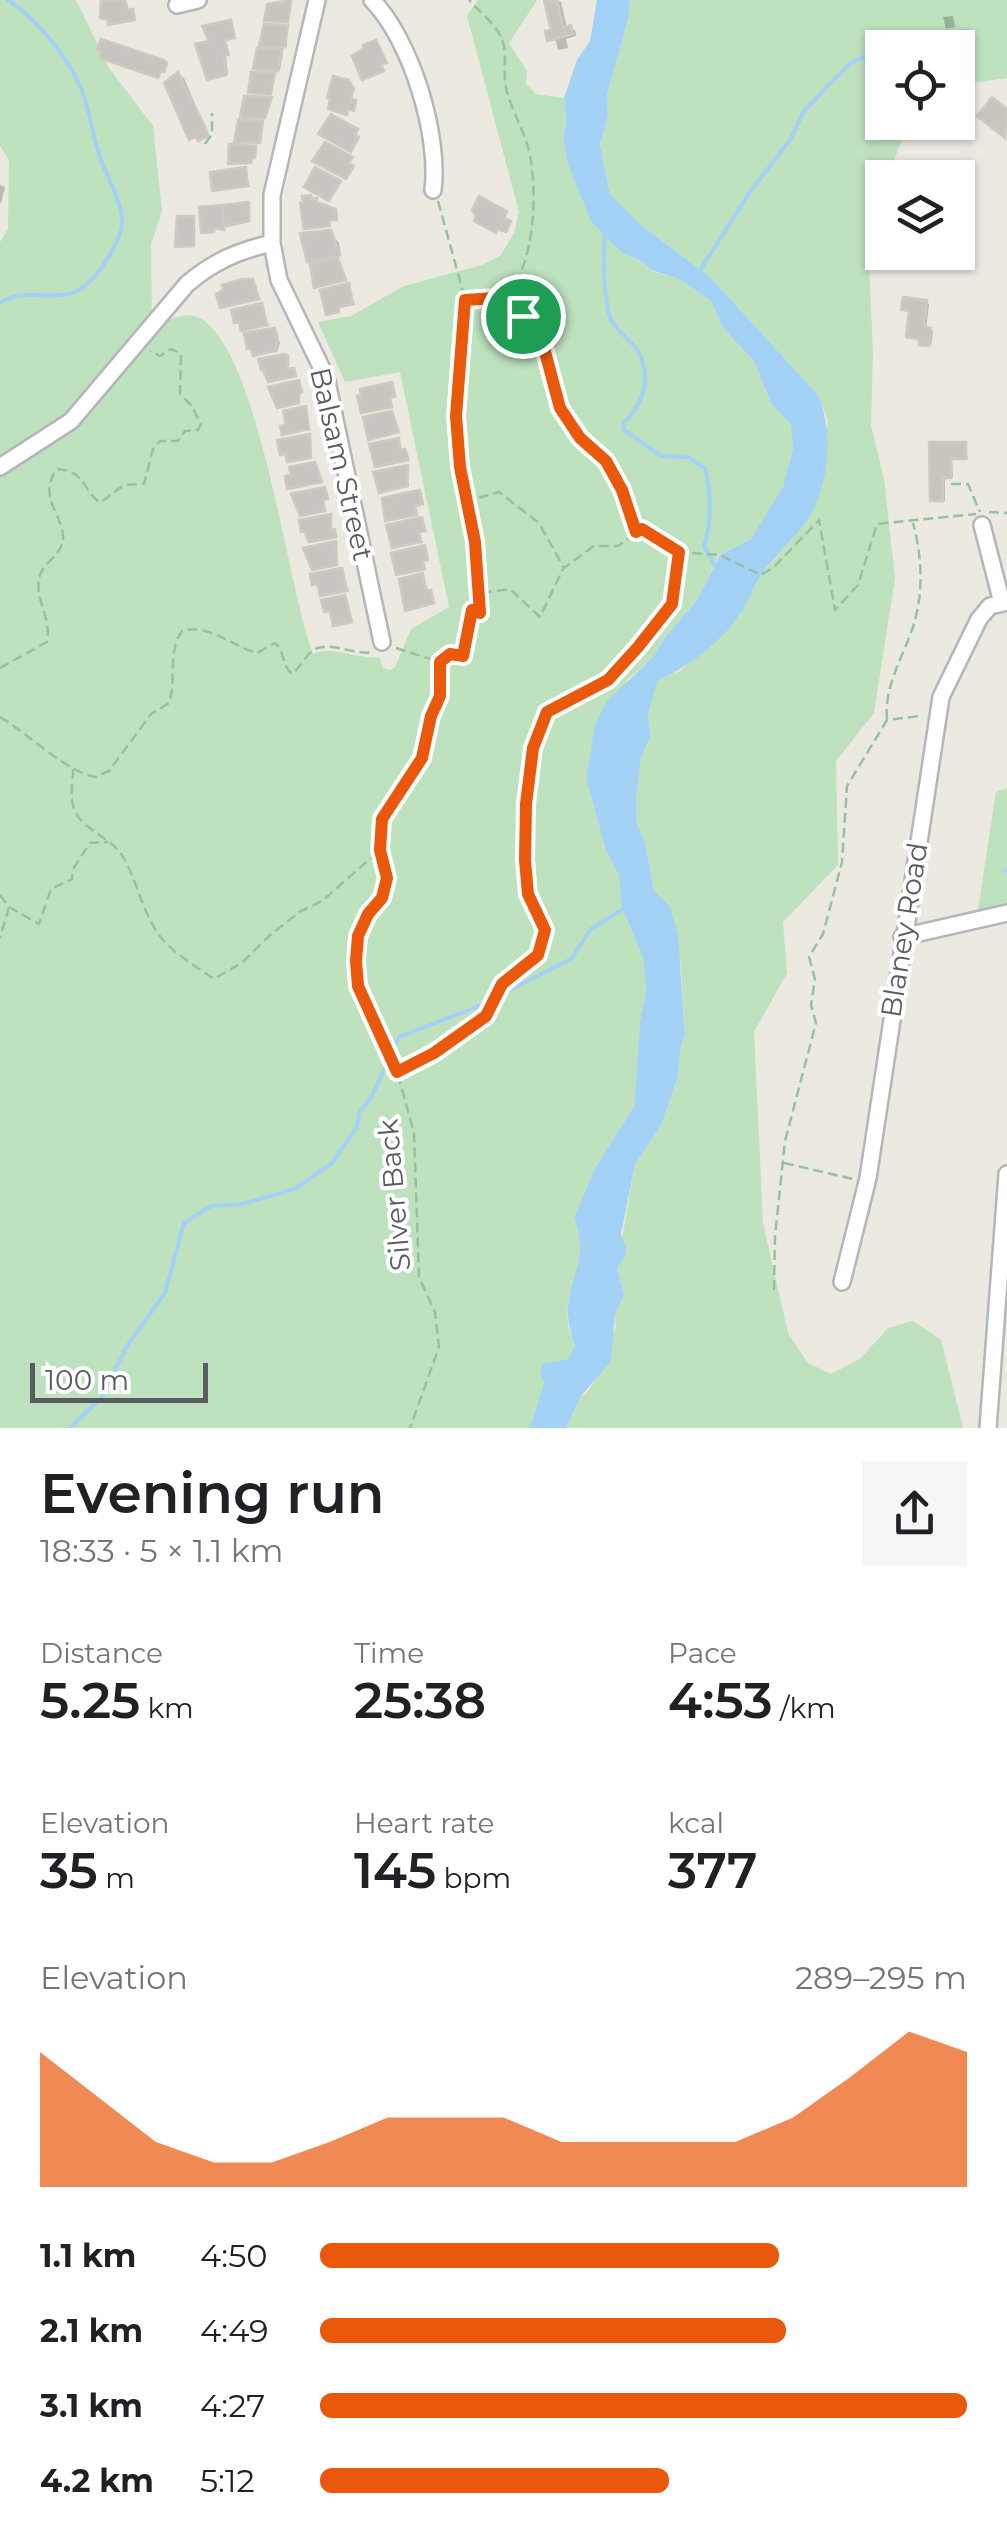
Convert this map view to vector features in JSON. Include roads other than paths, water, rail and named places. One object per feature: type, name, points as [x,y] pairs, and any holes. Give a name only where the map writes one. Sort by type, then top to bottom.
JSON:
[{"type":"street","points":[[178,6],[198,0]]},
{"type":"street","name":"Balsam Street","points":[[317,0],[272,195],[272,243],[279,280],[326,377],[390,646]]},
{"type":"street","points":[[372,0],[394,26],[420,96],[436,170],[433,190]]},
{"type":"street","points":[[0,467],[71,421],[164,311],[207,267],[237,251],[272,243]]},
{"type":"street","points":[[981,519],[1004,603]]},
{"type":"street","name":"Blaney Road","points":[[842,1282],[868,1178],[941,697],[979,618],[990,606],[1004,603]]},
{"type":"street","points":[[919,716],[938,720]]},
{"type":"street","points":[[902,936],[1007,913]]},
{"type":"street","points":[[988,1428],[1007,1174]]},
{"type":"water","points":[[597,0],[630,0],[607,94],[608,115],[600,144],[610,194],[640,224],[710,277],[819,396],[828,446],[824,481],[811,513],[762,574],[740,614],[703,653],[657,681],[648,715],[651,736],[641,757],[637,823],[654,891],[669,905],[678,934],[685,1034],[678,1076],[662,1123],[635,1165],[621,1234],[626,1248],[617,1268],[624,1295],[615,1315],[611,1361],[581,1396],[566,1428],[530,1428],[544,1382],[540,1374],[542,1364],[568,1359],[575,1346],[568,1311],[580,1255],[574,1218],[595,1168],[634,1107],[640,1020],[646,993],[643,958],[621,904],[619,875],[606,851],[586,779],[595,725],[607,701],[651,659],[697,600],[720,555],[751,539],[783,487],[793,448],[791,425],[771,403],[754,361],[723,328],[711,301],[681,280],[651,270],[621,252],[591,221],[568,164],[563,139],[564,98],[577,60],[590,41]]},
{"type":"waterway","points":[[0,303],[19,296],[61,295],[81,289],[109,257],[122,227],[118,202],[97,148],[81,88],[44,32],[8,0]]},
{"type":"waterway","points":[[699,272],[750,192],[790,140],[804,111],[849,64],[865,56]]},
{"type":"waterway","points":[[605,235],[609,314],[638,351],[645,371],[641,399],[623,423],[624,430],[661,456],[688,457],[705,468],[710,507],[704,546],[715,566]]},
{"type":"waterway","points":[[70,1428],[101,1398],[127,1346],[165,1293],[184,1223],[211,1206],[242,1204],[295,1189],[332,1163],[357,1127],[359,1112],[371,1098],[399,1037],[474,1008],[571,959],[591,929],[628,906]]}]
